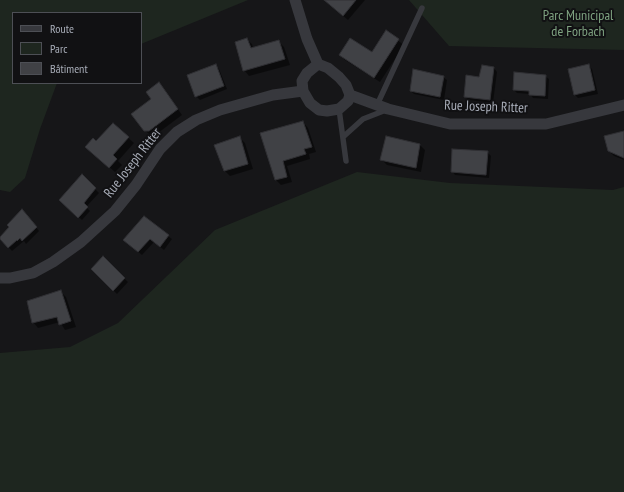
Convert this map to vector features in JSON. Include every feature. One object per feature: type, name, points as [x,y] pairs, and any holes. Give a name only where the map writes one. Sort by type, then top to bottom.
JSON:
[{"type":"street","points":[[295,0],[318,64],[328,68],[346,85],[350,95],[348,101],[339,109],[327,111],[319,110],[310,102],[303,91],[302,81],[307,73],[318,64]]},
{"type":"street","name":"Rue Joseph Ritter","points":[[0,278],[10,278],[33,273],[53,262],[81,242],[115,211],[136,185],[160,149],[177,132],[196,120],[220,110],[273,95],[303,91]]},
{"type":"street","name":"Rue Joseph Ritter","points":[[350,95],[388,109],[450,124],[546,124],[624,105]]},
{"type":"lane","points":[[377,105],[422,8]]},
{"type":"lane","points":[[339,109],[346,160]]},
{"type":"lane","points":[[343,137],[363,119],[388,109]]},
{"type":"green space","points":[[0,0],[248,0],[142,44],[142,12],[12,12],[12,84],[57,84],[40,129],[25,178],[10,192],[0,190]]},
{"type":"green space","name":"Parc Municipal de Forbach","points":[[409,0],[624,0],[624,50],[449,46]]},
{"type":"green space","points":[[357,172],[450,183],[613,190],[624,187],[624,492],[0,492],[0,353],[70,347],[118,323],[215,230]]},
{"type":"building","points":[[324,0],[356,0],[343,16]]},
{"type":"building","points":[[386,30],[399,39],[374,78],[339,55],[350,38],[372,52]]},
{"type":"building","points":[[247,38],[251,48],[279,40],[285,59],[243,71],[235,42]]},
{"type":"building","points":[[216,64],[224,86],[195,97],[187,75]]},
{"type":"building","points":[[589,64],[595,90],[574,95],[568,69]]},
{"type":"building","points":[[482,65],[494,67],[490,100],[464,97],[466,75],[479,77]]},
{"type":"building","points":[[413,69],[444,76],[440,97],[410,91]]},
{"type":"building","points":[[514,72],[546,75],[545,96],[529,95],[529,91],[513,90]]},
{"type":"building","points":[[159,82],[178,109],[149,131],[144,131],[131,114],[151,99],[146,92]]},
{"type":"building","points":[[303,121],[312,147],[304,149],[306,154],[283,161],[287,177],[275,180],[260,133]]},
{"type":"building","points":[[113,123],[129,137],[113,155],[117,159],[109,168],[85,147],[93,138],[96,141]]},
{"type":"building","points":[[624,131],[624,158],[608,151],[604,136]]},
{"type":"building","points":[[240,136],[248,164],[224,171],[214,145]]},
{"type":"building","points":[[386,136],[420,144],[416,168],[380,160]]},
{"type":"building","points":[[452,149],[488,151],[486,175],[451,172]]},
{"type":"building","points":[[82,174],[96,188],[84,203],[88,207],[78,218],[59,200]]},
{"type":"building","points":[[22,209],[37,227],[22,241],[20,238],[8,248],[0,237],[9,227],[7,225]]},
{"type":"building","points":[[144,216],[169,235],[160,247],[150,239],[138,252],[123,240]]},
{"type":"building","points":[[103,256],[125,278],[113,291],[91,269]]},
{"type":"building","points":[[61,290],[71,321],[59,325],[57,317],[32,323],[27,301]]}]
